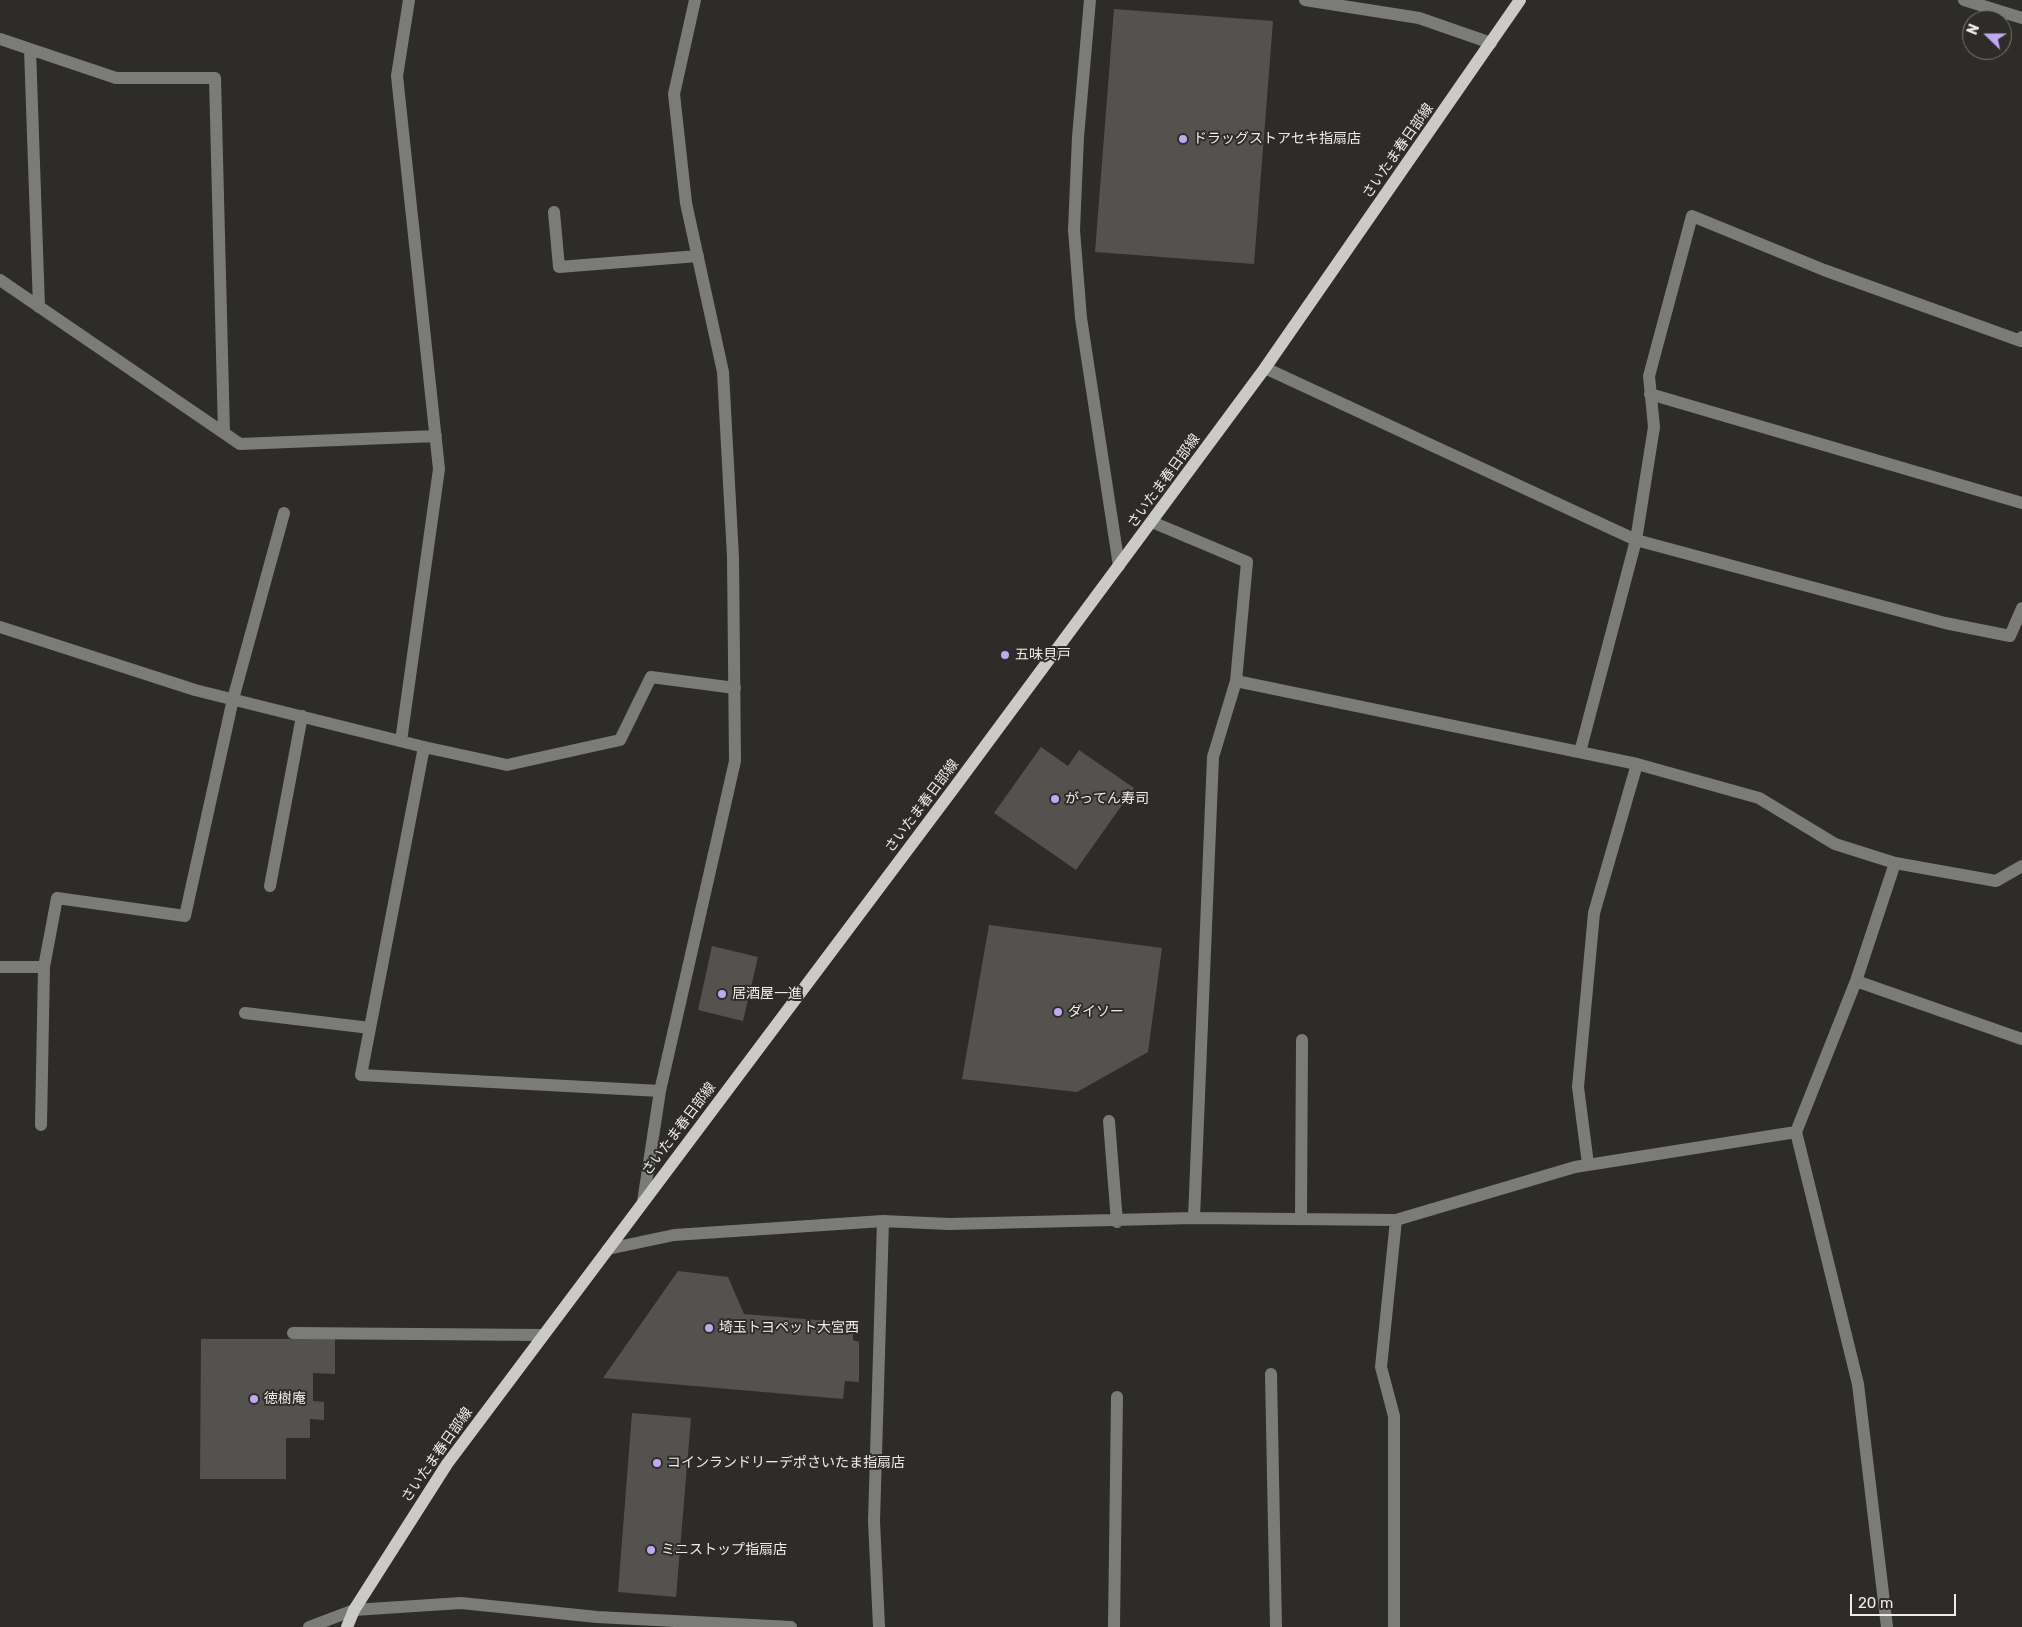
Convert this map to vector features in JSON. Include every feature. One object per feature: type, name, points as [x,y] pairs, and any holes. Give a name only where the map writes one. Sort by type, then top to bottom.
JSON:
[{"type":"main road","name":"さいたま春日部線","points":[[347,1627],[354,1610],[447,1464],[1152,522],[1265,368],[1520,0]]},
{"type":"street","points":[[401,741],[439,469],[397,76],[409,0]]},
{"type":"street","points":[[643,1202],[660,1091],[735,760],[733,557],[723,372],[686,203],[674,94],[695,0]]},
{"type":"street","points":[[1090,0],[1078,137],[1074,230],[1081,318],[1119,566]]},
{"type":"street","points":[[1305,0],[1338,2],[1419,18],[1491,43]]},
{"type":"street","points":[[1964,0],[2022,18]]},
{"type":"street","points":[[0,39],[116,78],[215,78],[224,433]]},
{"type":"street","points":[[30,49],[40,307]]},
{"type":"street","points":[[554,212],[559,266],[698,256]]},
{"type":"street","points":[[1580,752],[1636,540],[1654,427],[1649,376],[1692,216],[1824,270],[2021,340],[2022,337]]},
{"type":"street","points":[[0,280],[240,444],[436,436]]},
{"type":"street","points":[[1265,368],[1636,540],[1945,623],[2010,636],[2022,608]]},
{"type":"street","points":[[1650,394],[2022,503]]},
{"type":"street","points":[[41,1125],[44,966],[57,898],[184,916],[233,699],[284,513]]},
{"type":"street","points":[[1152,522],[1247,562],[1236,681],[1213,757],[1194,1218]]},
{"type":"street","points":[[0,627],[195,690],[424,747],[507,765],[620,740],[651,677],[735,688]]},
{"type":"street","points":[[1236,681],[1637,764],[1759,798],[1835,844],[1895,863],[1996,880],[2022,866]]},
{"type":"street","points":[[270,886],[302,716]]},
{"type":"street","points":[[424,747],[361,1075],[660,1091]]},
{"type":"street","points":[[1588,1164],[1578,1087],[1594,913],[1637,764]]},
{"type":"street","points":[[1888,1627],[1858,1384],[1796,1132],[1856,981],[1895,863]]},
{"type":"street","points":[[0,967],[44,966]]},
{"type":"street","points":[[1856,981],[2022,1039]]},
{"type":"street","points":[[245,1013],[370,1028]]},
{"type":"street","points":[[1301,1219],[1302,1040]]},
{"type":"street","points":[[1109,1121],[1117,1222]]},
{"type":"street","points":[[608,1249],[674,1235],[883,1221],[949,1224],[1117,1222],[1194,1218],[1396,1220],[1588,1164],[1796,1132]]},
{"type":"street","points":[[1394,1627],[1394,1416],[1381,1367],[1396,1220]]},
{"type":"street","points":[[879,1627],[874,1520],[883,1221]]},
{"type":"street","points":[[293,1333],[543,1335]]},
{"type":"street","points":[[1271,1374],[1276,1627]]},
{"type":"street","points":[[1114,1627],[1116,1397]]},
{"type":"street","points":[[308,1627],[354,1610],[461,1602],[597,1622],[791,1627]]},
{"type":"building","points":[[1114,9],[1273,21],[1254,264],[1095,252]]},
{"type":"building","points":[[1041,747],[1068,766],[1079,750],[1134,788],[1076,870],[994,813]]},
{"type":"building","points":[[989,925],[1162,948],[1148,1052],[1077,1092],[962,1079]]},
{"type":"building","points":[[712,946],[758,957],[743,1021],[698,1010]]},
{"type":"building","points":[[678,1271],[728,1277],[744,1314],[853,1323],[853,1340],[859,1342],[859,1382],[845,1381],[843,1399],[603,1378]]},
{"type":"building","points":[[201,1339],[335,1339],[335,1374],[313,1373],[313,1401],[324,1402],[324,1420],[310,1419],[310,1438],[286,1438],[286,1479],[200,1479]]},
{"type":"building","points":[[632,1413],[691,1418],[676,1597],[618,1592]]},
{"type":"place","name":"ドラッグストアセキ指扇店","points":[[1183,139]]},
{"type":"place","name":"五味貝戸","points":[[1005,655]]},
{"type":"place","name":"がってん寿司","points":[[1055,799]]},
{"type":"place","name":"居酒屋一進","points":[[722,994]]},
{"type":"place","name":"ダイソー","points":[[1058,1012]]},
{"type":"place","name":"埼玉トヨペット大宮西","points":[[709,1328]]},
{"type":"place","name":"徳樹庵","points":[[254,1399]]},
{"type":"place","name":"コインランドリーデポさいたま指扇店","points":[[657,1463]]},
{"type":"place","name":"ミニストップ指扇店","points":[[651,1550]]}]
